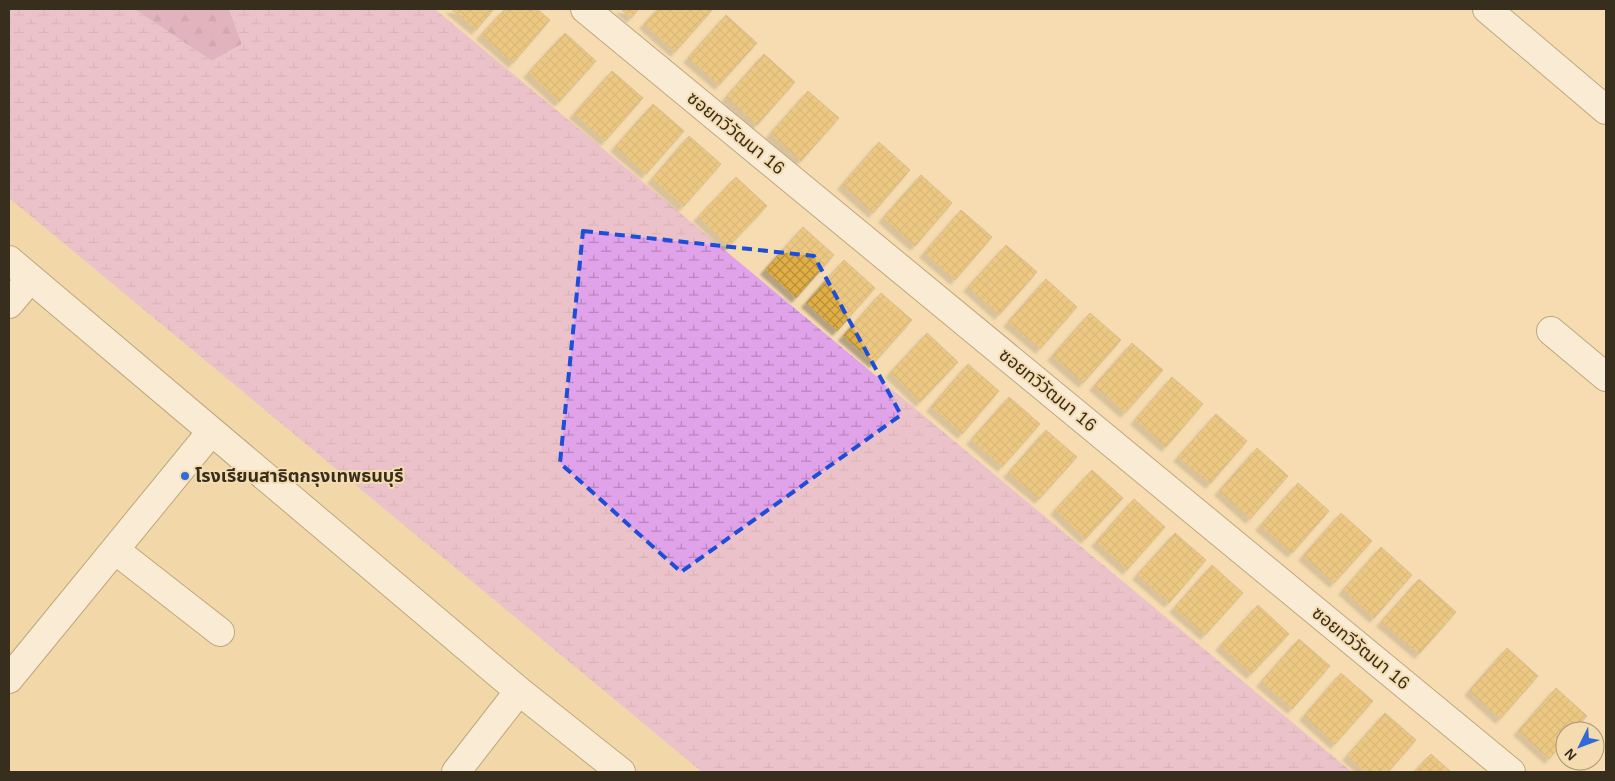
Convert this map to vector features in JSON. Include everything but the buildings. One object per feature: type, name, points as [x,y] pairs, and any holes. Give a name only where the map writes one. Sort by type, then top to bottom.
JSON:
[{"type":"street","name":"ซอยทวีวัฒนา 16","points":[[585,9],[1511,772]]},
{"type":"street","points":[[1487,9],[1606,110]]},
{"type":"street","points":[[9,260],[519,690],[621,772]]},
{"type":"street","points":[[9,304],[30,279]]},
{"type":"street","points":[[1551,331],[1606,376]]},
{"type":"street","points":[[9,678],[211,432]]},
{"type":"street","points":[[115,550],[220,632]]},
{"type":"street","points":[[456,772],[519,690]]},
{"type":"highlighted area","points":[[583,231],[814,256],[901,415],[681,572],[560,463]]},
{"type":"shaded area","name":"โรงเรียนสาธิตกรุงเทพธนบุรี","points":[[9,180],[712,772],[9,772]]},
{"type":"green space","points":[[9,9],[134,9],[212,61],[242,44],[229,9],[435,9],[1352,772],[702,772],[9,198]]},
{"type":"green space","points":[[134,9],[229,9],[242,44],[212,61]]},
{"type":"place","name":"โรงเรียนสาธิตกรุงเทพธนบุรี","points":[[185,476]]}]
